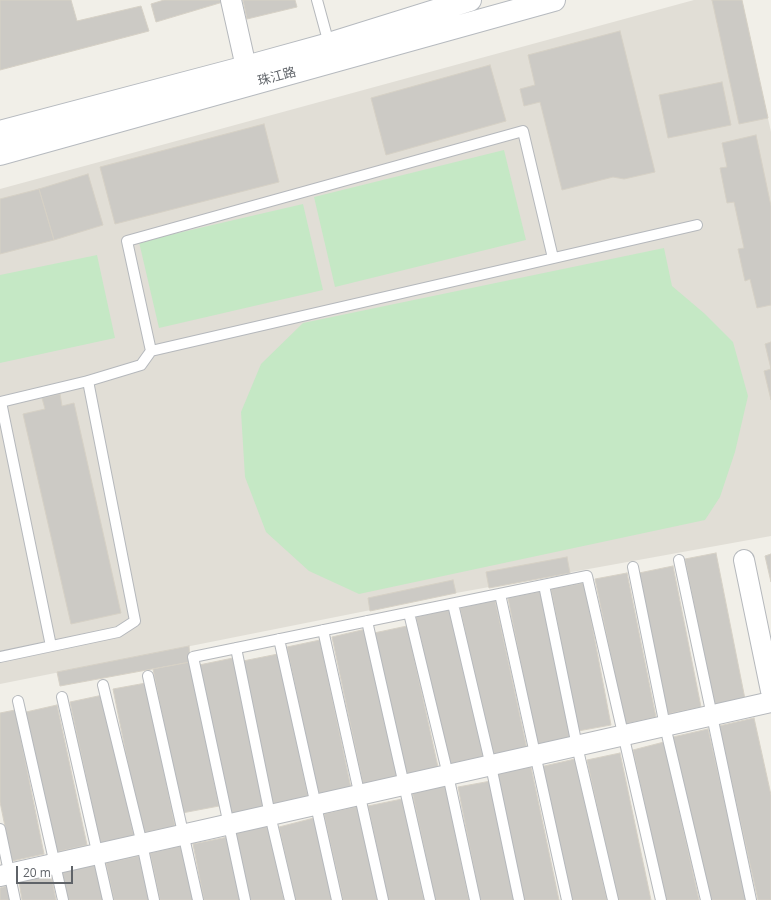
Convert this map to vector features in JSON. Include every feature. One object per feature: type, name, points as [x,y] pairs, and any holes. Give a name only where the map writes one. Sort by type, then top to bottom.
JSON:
[{"type":"main road","name":"珠江路","points":[[0,132],[329,44],[470,0]]},
{"type":"main road","name":"珠江路","points":[[0,154],[554,0]]},
{"type":"street","points":[[231,0],[246,67]]},
{"type":"street","points":[[744,560],[770,683]]},
{"type":"street","points":[[5,875],[771,702]]},
{"type":"lane","points":[[317,0],[329,44]]},
{"type":"lane","points":[[150,351],[127,240],[523,131],[553,258]]},
{"type":"lane","points":[[51,646],[1,402],[88,381],[141,365],[150,351],[697,225]]},
{"type":"lane","points":[[0,657],[118,632],[135,621],[88,381]]},
{"type":"lane","points":[[678,560],[751,900]]},
{"type":"lane","points":[[632,567],[665,726],[706,900]]},
{"type":"lane","points":[[245,900],[193,657],[587,576],[661,900]]},
{"type":"lane","points":[[544,585],[577,746],[613,900]]},
{"type":"lane","points":[[500,594],[567,900]]},
{"type":"lane","points":[[453,604],[491,766],[519,900]]},
{"type":"lane","points":[[409,613],[448,775],[475,900]]},
{"type":"lane","points":[[367,621],[430,900]]},
{"type":"lane","points":[[322,630],[383,900]]},
{"type":"lane","points":[[279,639],[337,900]]},
{"type":"lane","points":[[236,648],[270,815],[290,900]]},
{"type":"lane","points":[[148,676],[198,900]]},
{"type":"lane","points":[[103,685],[142,844],[154,900]]},
{"type":"lane","points":[[62,697],[99,854],[108,900]]},
{"type":"lane","points":[[18,701],[63,900]]},
{"type":"lane","points":[[0,829],[5,875],[15,900]]},
{"type":"shaded area","points":[[694,0],[742,0],[771,132],[771,536],[456,593],[0,684],[0,189]]},
{"type":"green space","points":[[504,150],[526,240],[335,287],[314,197]]},
{"type":"green space","points":[[303,204],[323,290],[159,328],[139,242]]},
{"type":"green space","points":[[664,248],[672,286],[705,314],[733,342],[748,396],[735,452],[720,497],[705,520],[359,594],[309,571],[266,532],[245,477],[241,412],[261,364],[303,323]]},
{"type":"green space","points":[[97,255],[115,338],[0,363],[0,275]]},
{"type":"building","points":[[0,0],[71,0],[77,21],[141,6],[149,31],[0,70]]},
{"type":"building","points":[[164,0],[222,0],[223,2],[156,22],[151,4]]},
{"type":"building","points":[[243,0],[295,0],[297,7],[247,19]]},
{"type":"building","points":[[712,0],[742,0],[768,118],[739,124]]},
{"type":"building","points":[[620,31],[655,172],[624,179],[613,177],[562,190],[540,102],[524,106],[520,89],[535,85],[528,55]]},
{"type":"building","points":[[490,65],[506,121],[386,155],[371,98]]},
{"type":"building","points":[[722,82],[731,125],[668,138],[659,95]]},
{"type":"building","points":[[264,124],[279,182],[115,224],[100,167]]},
{"type":"building","points":[[756,135],[771,206],[771,305],[757,308],[750,279],[745,281],[738,249],[744,248],[734,202],[727,203],[720,168],[727,167],[722,143]]},
{"type":"building","points":[[88,174],[103,225],[54,240],[39,189]]},
{"type":"building","points":[[39,189],[54,240],[0,254],[0,199]]},
{"type":"building","points":[[771,342],[771,369],[765,344]]},
{"type":"building","points":[[771,369],[771,400],[764,371]]},
{"type":"building","points":[[60,394],[62,406],[74,403],[121,613],[71,624],[23,414],[45,409],[42,398]]},
{"type":"building","points":[[716,553],[745,699],[714,705],[685,559]]},
{"type":"building","points":[[771,554],[771,582],[765,556]]},
{"type":"building","points":[[567,557],[570,573],[489,588],[486,572]]},
{"type":"building","points":[[673,566],[701,707],[667,714],[639,573]]},
{"type":"building","points":[[627,573],[656,717],[625,724],[595,579]]},
{"type":"building","points":[[453,580],[456,593],[370,611],[368,598]]},
{"type":"building","points":[[584,583],[611,725],[578,731],[551,589]]},
{"type":"building","points":[[542,591],[572,739],[537,746],[508,598]]},
{"type":"building","points":[[495,600],[527,749],[492,756],[460,608]]},
{"type":"building","points":[[451,609],[485,756],[449,764],[416,617]]},
{"type":"building","points":[[407,626],[438,767],[406,774],[374,633]]},
{"type":"building","points":[[366,629],[397,777],[363,784],[332,637]]},
{"type":"building","points":[[320,640],[351,788],[318,795],[287,647]]},
{"type":"building","points":[[189,646],[190,662],[60,686],[57,672]]},
{"type":"building","points":[[278,654],[308,796],[273,804],[243,661]]},
{"type":"building","points":[[233,658],[264,808],[230,815],[199,665]]},
{"type":"building","points":[[190,662],[219,806],[182,813],[153,669]]},
{"type":"building","points":[[146,683],[175,826],[142,833],[113,689]]},
{"type":"building","points":[[103,695],[134,836],[100,843],[70,702]]},
{"type":"building","points":[[57,705],[87,845],[56,852],[26,712]]},
{"type":"building","points":[[15,710],[44,854],[12,861],[0,802],[0,713]]},
{"type":"building","points":[[754,718],[771,795],[771,900],[758,900],[719,726]]},
{"type":"building","points":[[708,729],[747,900],[710,900],[673,737]]},
{"type":"building","points":[[664,742],[699,900],[665,900],[633,750]]},
{"type":"building","points":[[620,753],[651,900],[617,900],[587,760]]},
{"type":"building","points":[[575,759],[607,900],[570,900],[540,767]]},
{"type":"building","points":[[531,767],[559,900],[523,900],[497,774]]},
{"type":"building","points":[[491,781],[514,900],[480,900],[458,787]]},
{"type":"building","points":[[445,784],[469,900],[435,900],[412,791]]},
{"type":"building","points":[[402,799],[424,900],[388,900],[368,806]]},
{"type":"building","points":[[359,806],[380,900],[343,900],[324,814]]},
{"type":"building","points":[[314,818],[332,900],[295,900],[279,827]]},
{"type":"building","points":[[268,825],[284,900],[250,900],[235,832]]},
{"type":"building","points":[[228,837],[241,900],[204,900],[193,844]]},
{"type":"building","points":[[181,846],[193,900],[160,900],[150,853]]},
{"type":"building","points":[[139,856],[149,900],[114,900],[106,863]]},
{"type":"building","points":[[96,861],[104,900],[68,900],[61,869]]},
{"type":"building","points":[[51,875],[56,900],[22,900],[19,882]]},
{"type":"building","points":[[7,886],[10,900],[0,900],[0,888]]}]
